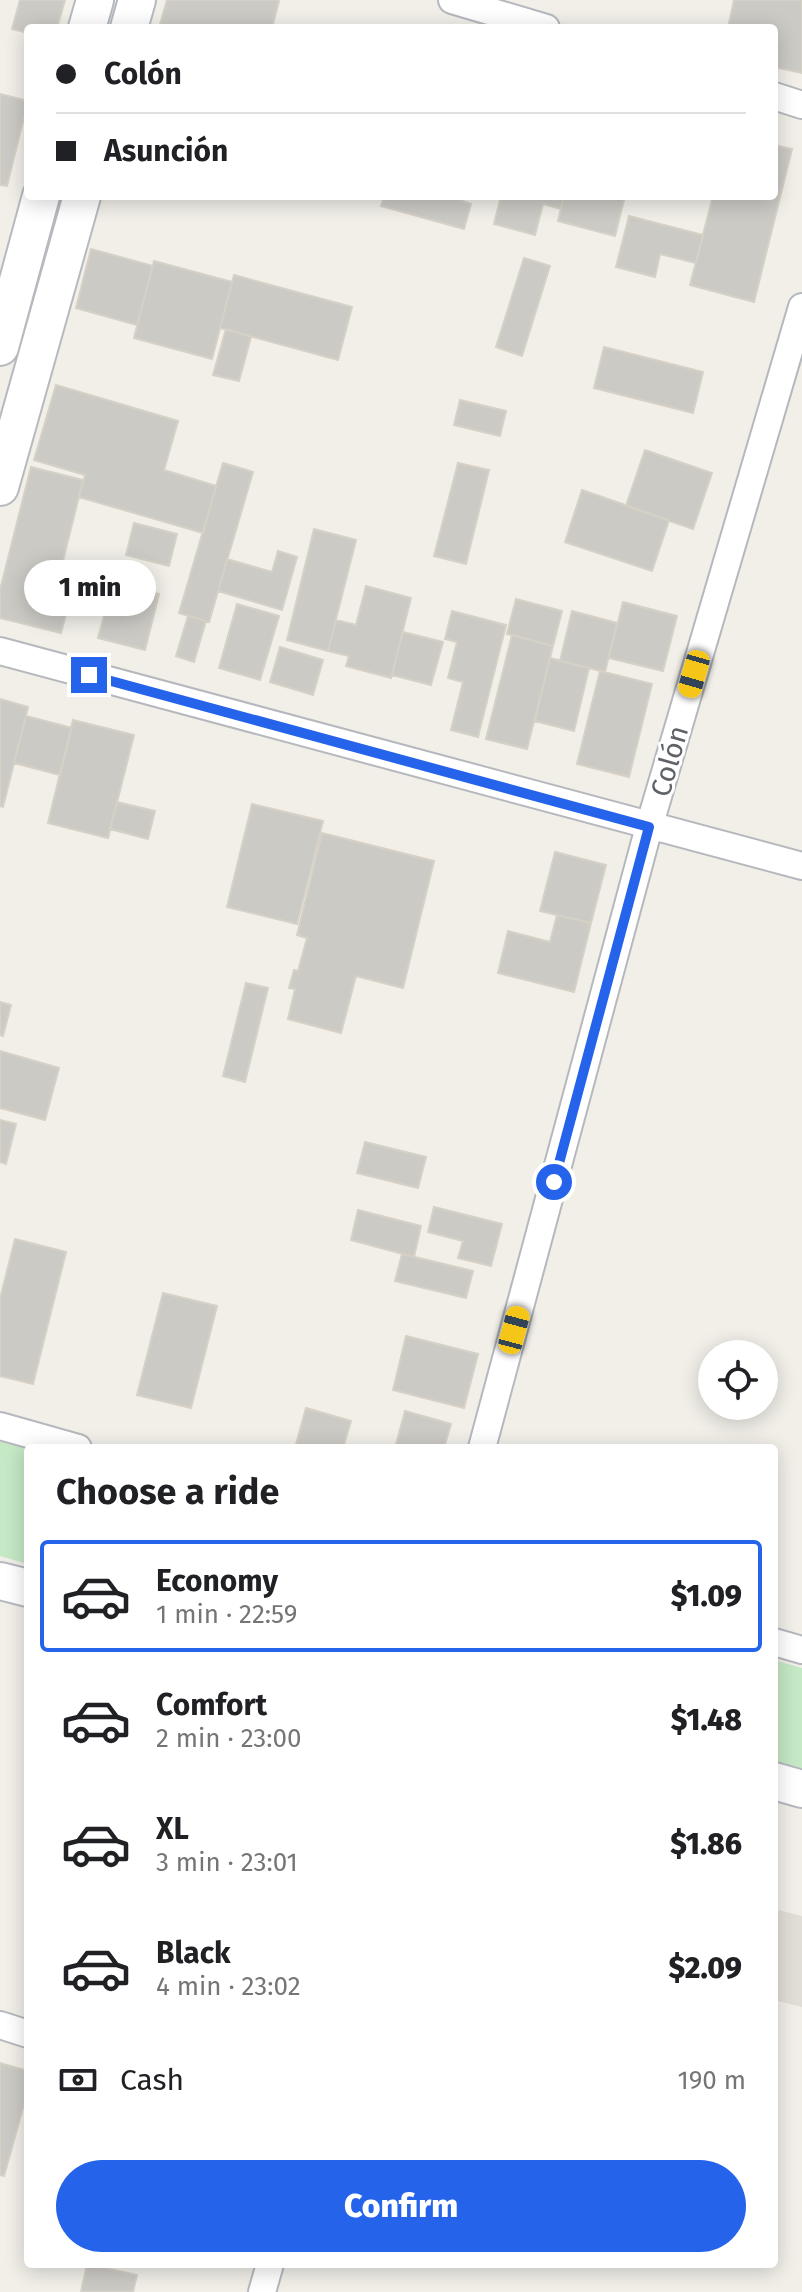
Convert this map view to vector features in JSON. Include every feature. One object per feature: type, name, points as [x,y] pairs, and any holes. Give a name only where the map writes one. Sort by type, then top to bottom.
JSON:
[{"type":"main road","points":[[88,24],[95,0]]},
{"type":"main road","points":[[130,24],[137,0]]},
{"type":"main road","points":[[0,347],[40,200]]},
{"type":"main road","points":[[0,487],[81,200]]},
{"type":"main road","points":[[0,1581],[24,1587]]},
{"type":"main road","points":[[778,1782],[802,1789]]},
{"type":"street","points":[[452,0],[533,24]]},
{"type":"street","points":[[778,97],[802,105]]},
{"type":"street","name":"Colón","points":[[483,1444],[649,827],[802,307]]},
{"type":"street","points":[[0,651],[802,866]]},
{"type":"street","points":[[0,1426],[64,1444]]},
{"type":"street","points":[[778,1643],[802,1650]]},
{"type":"street","points":[[0,2025],[24,2033]]},
{"type":"street","points":[[262,2292],[269,2268]]},
{"type":"shaded area","points":[[778,1910],[802,1916],[802,2007],[778,2001]]},
{"type":"green space","points":[[0,1436],[27,1444],[24,1444],[24,1563],[0,1556]]},
{"type":"green space","points":[[778,1661],[802,1668],[802,1773],[778,1767]]},
{"type":"building","points":[[20,0],[65,0],[58,24],[24,24],[24,32],[12,29]]},
{"type":"building","points":[[167,0],[279,1],[273,24],[160,24]]},
{"type":"building","points":[[734,0],[802,0],[802,73],[778,68],[778,24],[729,24]]},
{"type":"building","points":[[0,94],[24,100],[24,117],[7,186],[0,185]]},
{"type":"building","points":[[778,146],[792,149],[754,302],[690,285],[712,200],[778,200]]},
{"type":"building","points":[[383,200],[460,200],[471,204],[464,229],[381,206]]},
{"type":"building","points":[[500,200],[563,200],[561,209],[543,204],[535,235],[494,224]]},
{"type":"building","points":[[563,200],[624,200],[615,236],[558,221]]},
{"type":"building","points":[[629,216],[703,235],[696,263],[660,254],[655,277],[616,267]]},
{"type":"building","points":[[91,249],[153,266],[137,325],[76,308]]},
{"type":"building","points":[[524,258],[550,266],[522,356],[496,347]]},
{"type":"building","points":[[154,261],[232,282],[212,359],[134,338]]},
{"type":"building","points":[[234,275],[352,307],[338,360],[220,328]]},
{"type":"building","points":[[226,329],[251,337],[239,381],[213,375]]},
{"type":"building","points":[[604,347],[703,372],[693,413],[594,388]]},
{"type":"building","points":[[56,385],[178,421],[164,470],[216,486],[203,533],[79,497],[85,475],[34,460]]},
{"type":"building","points":[[460,400],[506,411],[500,436],[454,425]]},
{"type":"building","points":[[645,450],[712,473],[693,529],[626,506]]},
{"type":"building","points":[[223,463],[253,472],[209,622],[179,613]]},
{"type":"building","points":[[458,463],[489,470],[466,564],[434,556]]},
{"type":"building","points":[[31,467],[83,480],[58,581],[74,585],[61,633],[0,618],[0,590]]},
{"type":"building","points":[[582,490],[669,520],[652,571],[565,542]]},
{"type":"building","points":[[134,523],[177,534],[169,566],[126,555]]},
{"type":"building","points":[[314,529],[356,540],[328,651],[287,640]]},
{"type":"building","points":[[278,551],[297,557],[282,610],[218,591],[227,559],[272,572]]},
{"type":"building","points":[[113,583],[159,594],[145,650],[98,638]]},
{"type":"building","points":[[366,586],[411,598],[391,678],[346,666],[349,656],[328,651],[336,620],[356,625]]},
{"type":"building","points":[[516,599],[562,611],[553,646],[507,634]]},
{"type":"building","points":[[623,602],[677,616],[663,671],[609,658]]},
{"type":"building","points":[[237,604],[279,616],[260,680],[219,668]]},
{"type":"building","points":[[452,611],[506,625],[478,737],[451,730],[463,682],[448,678],[457,642],[445,639]]},
{"type":"building","points":[[572,611],[617,623],[605,672],[560,661]]},
{"type":"building","points":[[188,616],[206,621],[194,662],[176,656]]},
{"type":"building","points":[[403,632],[443,642],[431,685],[392,675]]},
{"type":"building","points":[[512,635],[553,646],[527,749],[486,739]]},
{"type":"building","points":[[280,647],[323,660],[313,695],[270,682]]},
{"type":"building","points":[[550,658],[589,668],[574,731],[535,721]]},
{"type":"building","points":[[600,671],[652,684],[629,777],[577,764]]},
{"type":"building","points":[[0,699],[28,707],[3,807],[0,806]]},
{"type":"building","points":[[26,716],[72,728],[60,775],[14,763]]},
{"type":"building","points":[[73,720],[134,735],[108,838],[48,823]]},
{"type":"building","points":[[117,802],[155,811],[148,839],[110,829]]},
{"type":"building","points":[[252,804],[323,821],[297,924],[227,907]]},
{"type":"building","points":[[322,833],[434,861],[403,988],[356,976],[341,1033],[288,1019],[295,989],[289,988],[294,970],[298,971],[307,938],[297,935]]},
{"type":"building","points":[[555,852],[606,865],[591,923],[540,911]]},
{"type":"building","points":[[557,915],[591,923],[574,992],[498,973],[508,931],[550,942]]},
{"type":"building","points":[[246,983],[268,988],[245,1082],[223,1076]]},
{"type":"building","points":[[0,1002],[11,1005],[3,1036],[0,1035]]},
{"type":"building","points":[[0,1051],[59,1068],[45,1120],[0,1108]]},
{"type":"building","points":[[0,1120],[16,1124],[6,1164],[0,1162]]},
{"type":"building","points":[[365,1142],[426,1157],[418,1188],[357,1173]]},
{"type":"building","points":[[434,1207],[502,1224],[491,1266],[458,1258],[463,1241],[428,1232]]},
{"type":"building","points":[[358,1210],[421,1226],[414,1257],[351,1240]]},
{"type":"building","points":[[15,1239],[66,1252],[33,1384],[0,1376],[0,1299]]},
{"type":"building","points":[[402,1254],[473,1271],[466,1298],[395,1281]]},
{"type":"building","points":[[163,1293],[217,1306],[191,1408],[137,1395]]},
{"type":"building","points":[[406,1336],[478,1354],[464,1408],[393,1390]]},
{"type":"building","points":[[306,1408],[351,1421],[344,1444],[296,1444]]},
{"type":"building","points":[[405,1411],[451,1424],[445,1444],[396,1444]]},
{"type":"building","points":[[0,2063],[24,2070],[24,2104],[4,2176],[0,2175]]},
{"type":"building","points":[[86,2268],[105,2268],[137,2275],[133,2292],[81,2292]]},
{"type":"route","points":[[89,675],[649,827],[554,1182]]}]
